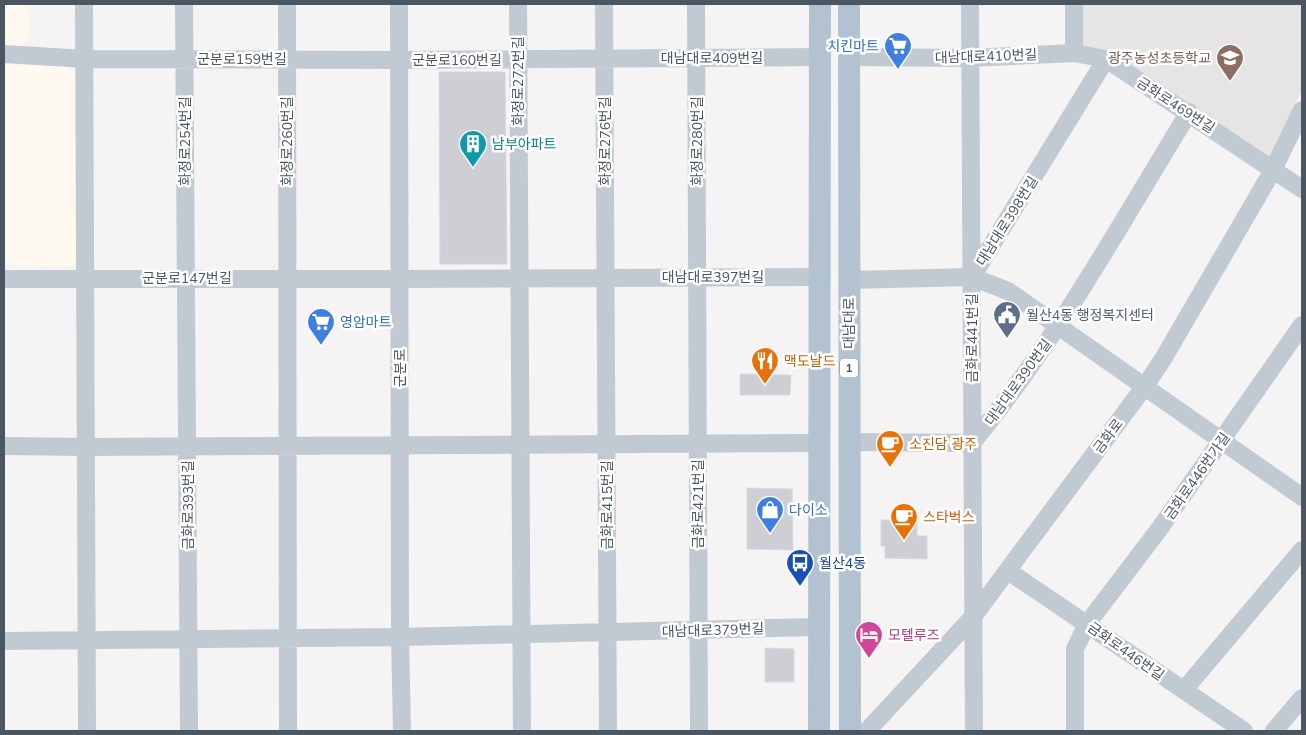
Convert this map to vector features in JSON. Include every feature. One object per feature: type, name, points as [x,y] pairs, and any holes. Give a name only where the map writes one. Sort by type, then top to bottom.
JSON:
[{"type":"main road","points":[[819,731],[820,4]]},
{"type":"main road","name":"대남대로","points":[[849,4],[850,731]]},
{"type":"street","points":[[84,4],[88,731]]},
{"type":"street","name":"화정로254번길","points":[[184,4],[186,278]]},
{"type":"street","name":"화정로260번길","points":[[287,4],[288,279]]},
{"type":"street","name":"군분로","points":[[399,4],[399,445],[402,731]]},
{"type":"street","name":"화정로272번길","points":[[518,4],[522,725]]},
{"type":"street","name":"화정로276번길","points":[[604,4],[606,278]]},
{"type":"street","name":"화정로280번길","points":[[696,4],[697,278]]},
{"type":"street","name":"금화로441번길","points":[[970,4],[974,731]]},
{"type":"street","points":[[1074,4],[1074,52]]},
{"type":"street","name":"대남대로410번길","points":[[849,57],[970,58],[1074,52]]},
{"type":"street","name":"금화로469번길","points":[[1074,52],[1106,59],[1189,112],[1302,189]]},
{"type":"street","name":"군분로159번길","points":[[4,54],[85,59],[399,60]]},
{"type":"street","name":"대남대로409번길","points":[[605,58],[820,57]]},
{"type":"street","name":"군분로160번길","points":[[399,60],[605,58]]},
{"type":"street","name":"대남대로398번길","points":[[849,280],[972,278],[1106,59]]},
{"type":"street","name":"금화로","points":[[867,731],[972,618],[1145,386],[1163,359],[1273,170],[1302,110]]},
{"type":"street","name":"대남대로390번길","points":[[972,443],[1059,327],[1189,112]]},
{"type":"street","name":"대남대로397번길","points":[[519,278],[820,277]]},
{"type":"street","name":"금화로393번길","points":[[186,278],[189,731]]},
{"type":"street","name":"군분로147번길","points":[[4,279],[519,278]]},
{"type":"street","name":"금화로415번길","points":[[606,278],[608,731]]},
{"type":"street","name":"금화로421번길","points":[[697,278],[700,731]]},
{"type":"street","points":[[972,278],[1008,291],[1302,497]]},
{"type":"street","points":[[288,279],[288,724]]},
{"type":"street","name":"금화로446번가길","points":[[1076,731],[1075,649],[1087,624],[1160,528],[1302,325]]},
{"type":"street","points":[[849,442],[972,443]]},
{"type":"street","points":[[4,446],[187,447],[819,443]]},
{"type":"street","points":[[1184,690],[1302,550]]},
{"type":"street","name":"금화로446번길","points":[[1008,571],[1244,731]]},
{"type":"street","name":"대남대로379번길","points":[[4,641],[400,637],[819,627]]},
{"type":"street","points":[[1274,731],[1302,698]]},
{"type":"shaded area","points":[[4,4],[29,4],[30,37],[20,46],[4,45]]},
{"type":"shaded area","name":"광주농성초등학교","points":[[1080,4],[1302,4],[1302,90],[1270,158],[1145,74],[1114,57],[1079,48]]},
{"type":"shaded area","points":[[4,64],[68,66],[77,78],[79,259],[73,266],[4,265]]},
{"type":"building","name":"남부아파트","points":[[439,72],[505,72],[507,264],[440,264]]},
{"type":"building","name":"맥도날드","points":[[740,374],[791,375],[790,395],[740,395]]},
{"type":"building","name":"다이소","points":[[747,488],[792,489],[793,550],[747,549]]},
{"type":"building","name":"스타벅스","points":[[881,520],[917,521],[917,536],[927,536],[927,559],[885,558],[885,546],[881,546]]},
{"type":"building","points":[[765,648],[794,649],[794,682],[765,682]]},
{"type":"place","name":"치킨마트","points":[[898,70]]},
{"type":"place","name":"광주농성초등학교","points":[[1230,82]]},
{"type":"place","name":"남부아파트","points":[[473,168]]},
{"type":"place","name":"월산4동 행정복지센터","points":[[1007,339]]},
{"type":"place","name":"영암마트","points":[[321,346]]},
{"type":"place","name":"맥도날드","points":[[765,385]]},
{"type":"place","name":"소진담 광주","points":[[890,468]]},
{"type":"place","name":"다이소","points":[[770,534]]},
{"type":"place","name":"스타벅스","points":[[904,541]]},
{"type":"place","name":"월산4동","points":[[800,587]]},
{"type":"place","name":"모텔루즈","points":[[869,659]]}]
